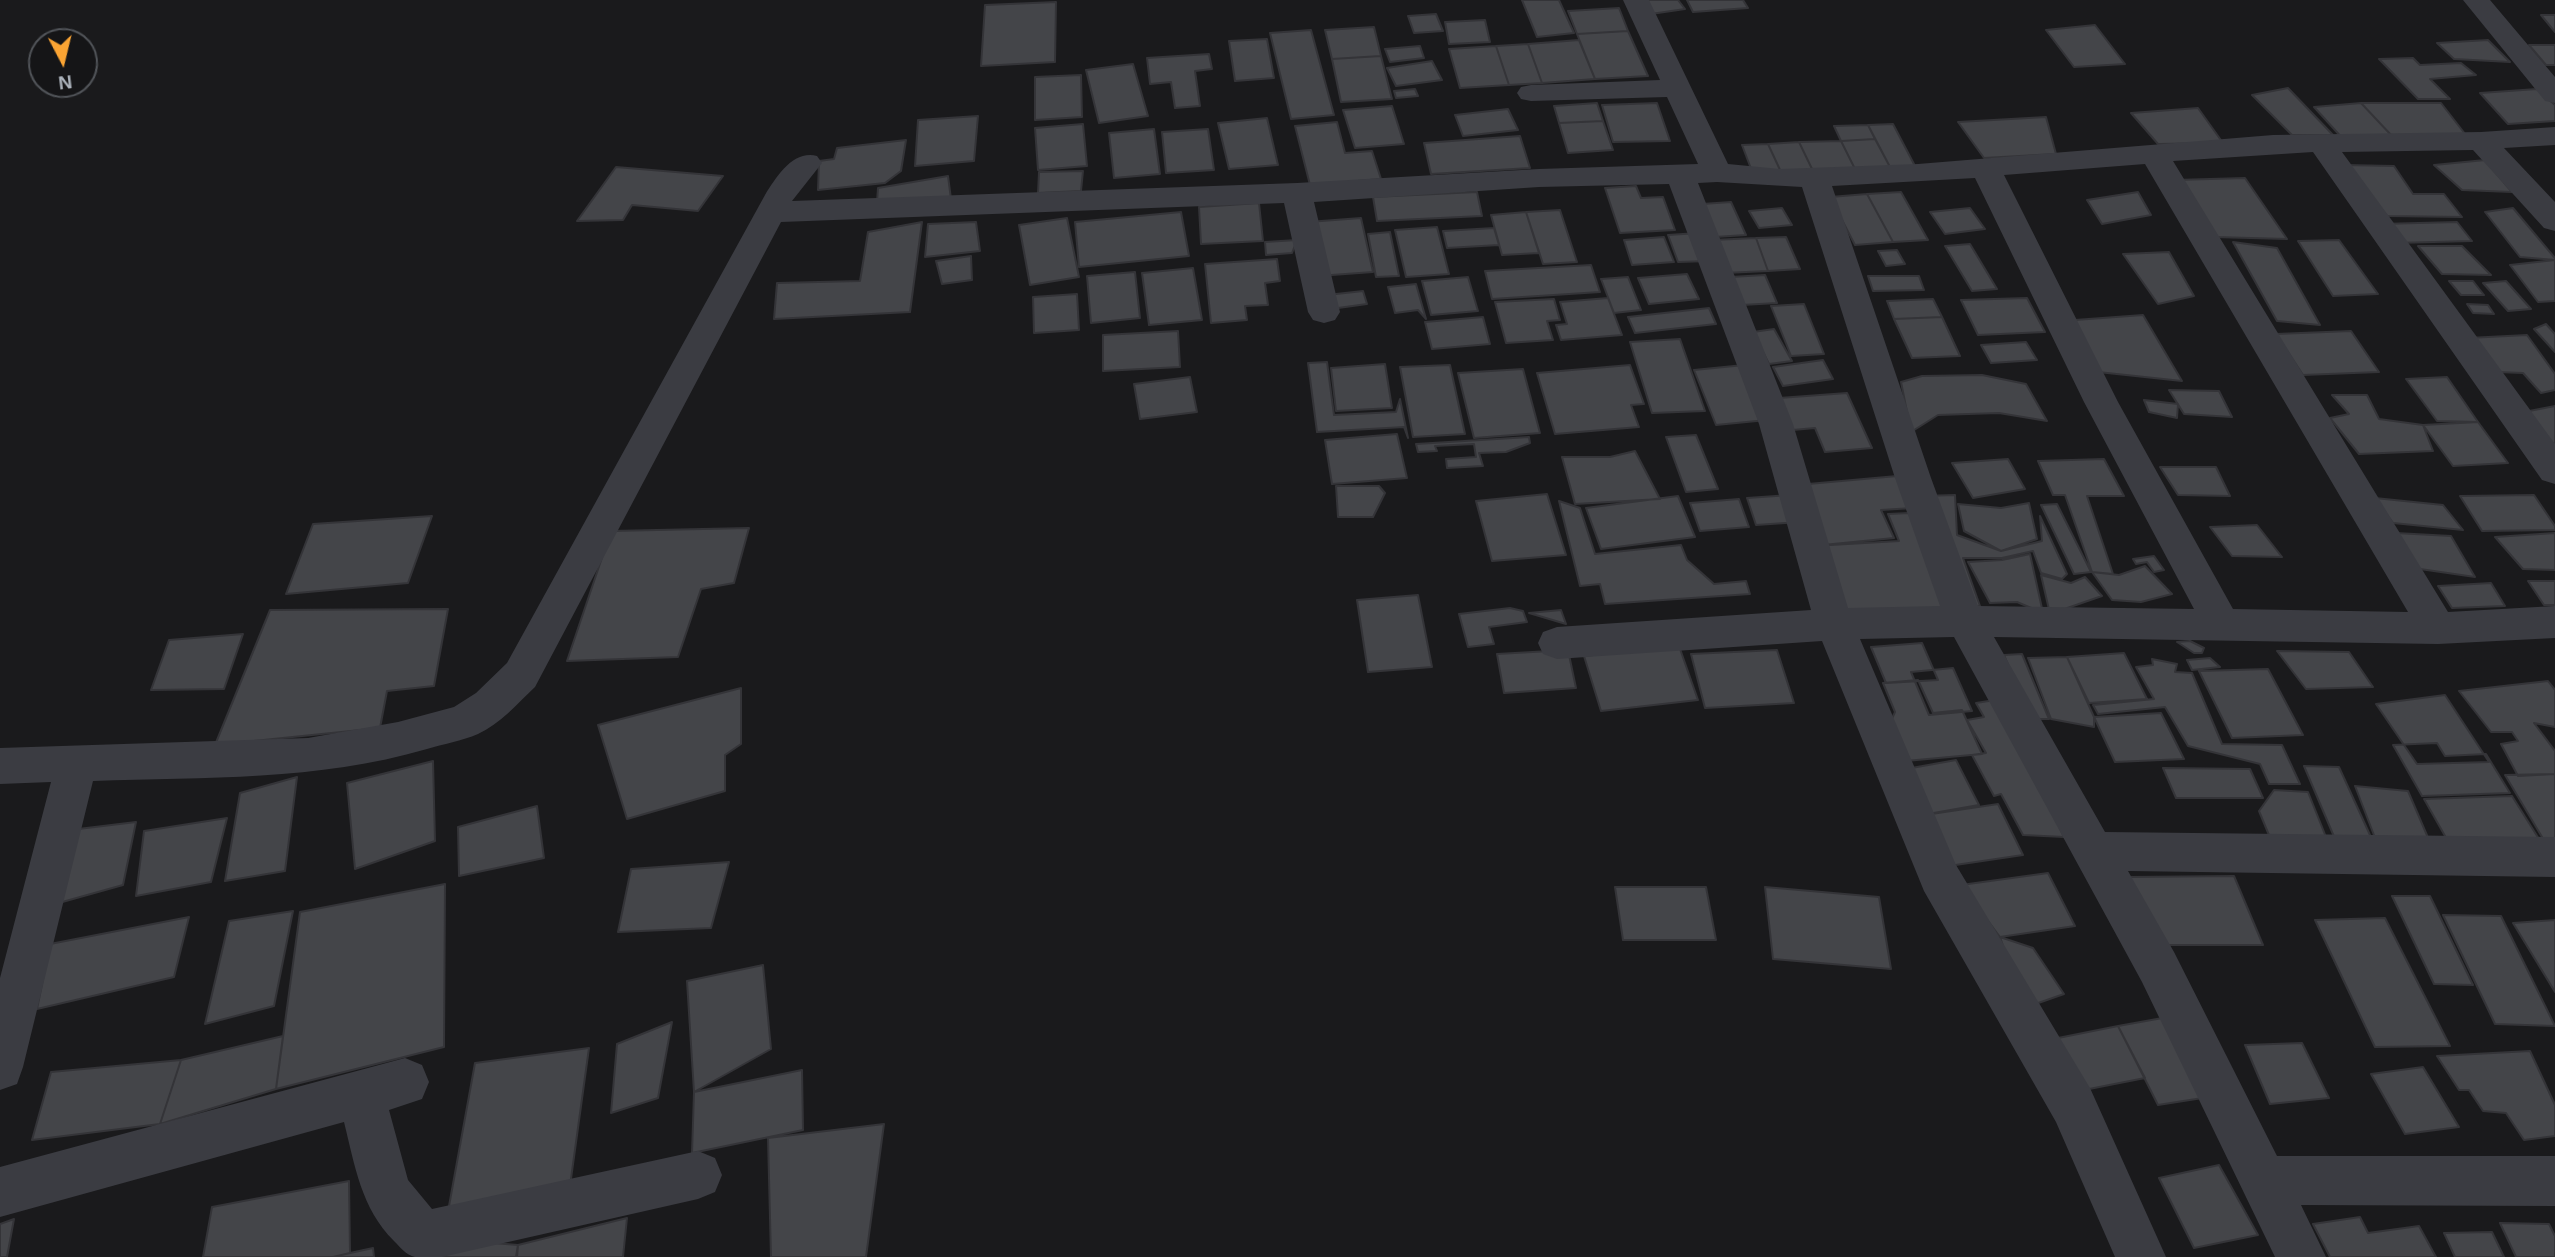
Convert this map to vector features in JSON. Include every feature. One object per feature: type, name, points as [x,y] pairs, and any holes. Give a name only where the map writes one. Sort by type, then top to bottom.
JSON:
[{"type":"street","points":[[1636,0],[1717,173]]},
{"type":"street","points":[[2476,0],[2555,96]]},
{"type":"street","points":[[1531,93],[1678,89]]},
{"type":"street","points":[[772,212],[1297,193],[1539,178],[1717,173],[1770,178],[1918,173],[2152,152],[2320,142],[2481,141],[2555,136]]},
{"type":"street","points":[[2481,141],[2555,221]]},
{"type":"street","points":[[2320,142],[2555,471]]},
{"type":"street","points":[[2152,152],[2438,628]]},
{"type":"street","points":[[0,766],[308,756],[465,721],[490,705],[521,675],[780,195],[807,163]]},
{"type":"street","points":[[1984,166],[2101,402],[2222,625]]},
{"type":"street","points":[[1680,174],[1776,424],[1834,624],[1939,877],[2073,1105],[2141,1257]]},
{"type":"street","points":[[1814,176],[1913,478],[1965,621],[2096,851],[2158,967],[2301,1257]]},
{"type":"street","points":[[2520,181],[2555,182]]},
{"type":"street","points":[[1297,193],[1324,312]]},
{"type":"street","points":[[1558,643],[1834,624],[1965,621],[2438,628],[2555,622]]},
{"type":"street","points":[[0,1067],[77,763]]},
{"type":"street","points":[[2096,851],[2555,857]]},
{"type":"street","points":[[0,1192],[383,1088],[386,1191],[401,1213],[424,1236],[698,1175]]},
{"type":"street","points":[[2264,1180],[2555,1181]]},
{"type":"building","points":[[1522,0],[1559,0],[1574,33],[1537,37]]},
{"type":"building","points":[[1642,0],[1678,0],[1685,9],[1651,14]]},
{"type":"building","points":[[1687,0],[1743,0],[1748,8],[1693,12]]},
{"type":"building","points":[[1056,2],[1055,62],[981,66],[985,5]]},
{"type":"building","points":[[1619,8],[1628,31],[1577,34],[1568,11]]},
{"type":"building","points":[[1436,14],[1443,31],[1414,33],[1408,16]]},
{"type":"building","points":[[2541,15],[2555,15],[2555,32]]},
{"type":"building","points":[[1485,20],[1490,42],[1449,44],[1445,22]]},
{"type":"building","points":[[2095,25],[2125,64],[2074,67],[2046,30]]},
{"type":"building","points":[[1374,27],[1381,56],[1332,59],[1325,30]]},
{"type":"building","points":[[1311,30],[1334,115],[1291,119],[1270,33]]},
{"type":"building","points":[[1628,31],[1648,76],[1595,79],[1577,34]]},
{"type":"building","points":[[1267,39],[1274,78],[1235,81],[1229,41]]},
{"type":"building","points":[[1579,40],[1595,79],[1542,83],[1528,44]]},
{"type":"building","points":[[2488,40],[2510,62],[2454,59],[2437,43]]},
{"type":"building","points":[[1528,44],[1542,83],[1509,85],[1496,46]]},
{"type":"building","points":[[2529,45],[2555,45],[2555,65],[2546,65]]},
{"type":"building","points":[[1420,46],[1424,58],[1390,62],[1385,49]]},
{"type":"building","points":[[1496,46],[1509,85],[1460,88],[1449,49]]},
{"type":"building","points":[[1209,54],[1212,69],[1195,71],[1200,106],[1175,108],[1171,82],[1150,84],[1147,58]]},
{"type":"building","points":[[1381,56],[1392,99],[1341,102],[1332,59]]},
{"type":"building","points":[[2413,58],[2420,65],[2461,63],[2476,75],[2430,79],[2450,99],[2418,99],[2379,59]]},
{"type":"building","points":[[1432,61],[1442,80],[1396,86],[1387,68]]},
{"type":"building","points":[[1133,64],[1148,116],[1099,123],[1086,70]]},
{"type":"building","points":[[1081,75],[1082,117],[1035,120],[1035,77]]},
{"type":"building","points":[[2288,88],[2333,135],[2292,135],[2252,95]]},
{"type":"building","points":[[1415,89],[1418,96],[1396,98],[1394,91]]},
{"type":"building","points":[[2537,89],[2555,105],[2555,121],[2508,124],[2480,93]]},
{"type":"building","points":[[1597,103],[1603,121],[1559,123],[1554,106]]},
{"type":"building","points":[[1657,103],[1670,141],[1613,142],[1602,105]]},
{"type":"building","points":[[2361,103],[2441,103],[2469,139],[2392,136]]},
{"type":"building","points":[[2361,103],[2392,136],[2344,140],[2314,107]]},
{"type":"building","points":[[1392,106],[1404,144],[1355,148],[1343,110]]},
{"type":"building","points":[[2198,108],[2223,143],[2158,144],[2131,113]]},
{"type":"building","points":[[1508,109],[1518,130],[1463,136],[1455,115]]},
{"type":"building","points":[[978,116],[974,161],[915,166],[918,120]]},
{"type":"building","points":[[2046,117],[2056,154],[1984,158],[1958,122]]},
{"type":"building","points":[[1267,118],[1278,165],[1229,169],[1218,123]]},
{"type":"building","points":[[1603,121],[1613,150],[1568,153],[1559,123]]},
{"type":"building","points":[[1337,122],[1345,153],[1372,151],[1381,179],[1310,185],[1295,126]]},
{"type":"building","points":[[1083,124],[1087,166],[1038,170],[1035,128]]},
{"type":"building","points":[[1893,124],[1915,166],[1890,167],[1868,125]]},
{"type":"building","points":[[1868,125],[1875,139],[1841,141],[1834,126]]},
{"type":"building","points":[[1154,129],[1160,174],[1114,178],[1109,133]]},
{"type":"building","points":[[1208,129],[1214,170],[1166,173],[1162,132]]},
{"type":"building","points":[[1520,136],[1530,168],[1431,174],[1424,143]]},
{"type":"building","points":[[1875,139],[1890,167],[1855,169],[1841,141]]},
{"type":"building","points":[[906,140],[901,171],[885,183],[818,190],[819,161],[834,159],[837,148]]},
{"type":"building","points":[[1841,141],[1855,169],[1813,171],[1799,142]]},
{"type":"building","points":[[1799,142],[1813,171],[1781,172],[1768,144]]},
{"type":"building","points":[[1768,144],[1781,172],[1753,174],[1742,145]]},
{"type":"building","points":[[2485,160],[2512,192],[2462,190],[2434,165]]},
{"type":"building","points":[[2345,165],[2394,166],[2413,194],[2444,194],[2462,217],[2387,216]]},
{"type":"building","points":[[616,167],[723,176],[698,211],[632,205],[623,220],[577,221]]},
{"type":"building","points":[[1083,171],[1081,191],[1038,193],[1039,172]]},
{"type":"building","points":[[948,176],[951,199],[877,202],[878,188]]},
{"type":"building","points":[[2245,178],[2287,239],[2214,237],[2175,180]]},
{"type":"building","points":[[1636,186],[1641,198],[1663,197],[1675,230],[1620,233],[1605,188]]},
{"type":"building","points":[[1477,192],[1482,216],[1377,221],[1373,197]]},
{"type":"building","points":[[1901,192],[1928,240],[1893,242],[1867,194]]},
{"type":"building","points":[[2138,192],[2151,215],[2102,224],[2087,200]]},
{"type":"building","points":[[1867,194],[1893,242],[1855,245],[1830,197]]},
{"type":"building","points":[[1731,202],[1746,235],[1715,237],[1702,204]]},
{"type":"building","points":[[1259,203],[1263,241],[1201,244],[1199,207]]},
{"type":"building","points":[[1782,208],[1792,225],[1759,228],[1749,211]]},
{"type":"building","points":[[1970,208],[1985,229],[1945,234],[1930,212]]},
{"type":"building","points":[[2513,208],[2555,260],[2520,257],[2485,212]]},
{"type":"building","points":[[1560,210],[1577,262],[1543,264],[1526,212]]},
{"type":"building","points":[[1181,212],[1189,256],[1079,267],[1075,222]]},
{"type":"building","points":[[1526,212],[1539,253],[1502,255],[1491,215]]},
{"type":"building","points":[[1067,218],[1079,277],[1030,285],[1019,225]]},
{"type":"building","points":[[1361,218],[1373,272],[1318,276],[1308,222]]},
{"type":"building","points":[[922,222],[910,312],[774,319],[777,283],[860,281],[868,232]]},
{"type":"building","points":[[976,222],[980,251],[925,257],[928,224]]},
{"type":"building","points":[[2457,222],[2472,241],[2395,243],[2380,224]]},
{"type":"building","points":[[1437,227],[1449,274],[1406,277],[1395,230]]},
{"type":"building","points":[[1494,228],[1499,245],[1447,248],[1443,231]]},
{"type":"building","points":[[1390,232],[1399,276],[1376,277],[1368,234]]},
{"type":"building","points":[[1698,233],[1709,261],[1678,262],[1668,235]]},
{"type":"building","points":[[1664,237],[1674,262],[1632,265],[1624,240]]},
{"type":"building","points":[[1786,237],[1800,269],[1768,271],[1756,238]]},
{"type":"building","points":[[1756,238],[1768,271],[1724,273],[1712,240]]},
{"type":"building","points":[[1297,240],[1292,253],[1266,255],[1265,242]]},
{"type":"building","points":[[2339,240],[2378,294],[2333,296],[2298,241]]},
{"type":"building","points":[[2233,242],[2277,248],[2320,325],[2277,321]]},
{"type":"building","points":[[1970,244],[1997,289],[1972,291],[1945,246]]},
{"type":"building","points":[[2418,246],[2462,246],[2491,275],[2442,274]]},
{"type":"building","points":[[1897,250],[1905,264],[1886,266],[1878,251]]},
{"type":"building","points":[[2169,252],[2194,296],[2158,304],[2123,254]]},
{"type":"building","points":[[971,256],[972,280],[942,284],[936,261]]},
{"type":"building","points":[[1277,259],[1280,281],[1265,283],[1268,305],[1245,306],[1247,320],[1211,323],[1205,264]]},
{"type":"building","points":[[2555,260],[2555,301],[2538,302],[2510,265]]},
{"type":"building","points":[[1591,265],[1600,292],[1492,299],[1485,271]]},
{"type":"building","points":[[1193,268],[1202,320],[1149,325],[1142,273]]},
{"type":"building","points":[[1135,272],[1140,318],[1091,323],[1087,276]]},
{"type":"building","points":[[1687,274],[1699,299],[1649,304],[1638,278]]},
{"type":"building","points":[[1765,275],[1777,303],[1742,305],[1730,277]]},
{"type":"building","points":[[1868,276],[1919,276],[1924,290],[1873,291]]},
{"type":"building","points":[[1468,277],[1478,311],[1431,315],[1422,281]]},
{"type":"building","points":[[1628,277],[1641,310],[1614,313],[1601,279]]},
{"type":"building","points":[[2449,281],[2473,281],[2484,295],[2461,295]]},
{"type":"building","points":[[2506,281],[2531,309],[2508,311],[2483,283]]},
{"type":"building","points":[[1416,284],[1426,319],[1418,310],[1395,313],[1388,287]]},
{"type":"building","points":[[1363,291],[1367,304],[1331,309],[1327,295]]},
{"type":"building","points":[[1077,294],[1079,330],[1034,333],[1033,297]]},
{"type":"building","points":[[1608,298],[1622,335],[1561,340],[1556,325],[1567,324],[1560,302]]},
{"type":"building","points":[[2027,298],[2045,332],[1978,335],[1961,300]]},
{"type":"building","points":[[1554,299],[1560,320],[1547,321],[1553,340],[1506,343],[1495,302]]},
{"type":"building","points":[[1933,299],[1942,317],[1894,319],[1887,301]]},
{"type":"building","points":[[1804,304],[1824,354],[1791,356],[1771,306]]},
{"type":"building","points":[[2467,304],[2488,305],[2494,314],[2473,313]]},
{"type":"building","points":[[1709,308],[1716,324],[1635,333],[1628,317]]},
{"type":"building","points":[[2143,315],[2182,381],[2098,372],[2075,320]]},
{"type":"building","points":[[1483,317],[1490,344],[1432,349],[1425,322]]},
{"type":"building","points":[[1942,317],[1960,356],[1912,358],[1894,319]]},
{"type":"building","points":[[2546,324],[2555,334],[2555,352],[2534,329]]},
{"type":"building","points":[[1774,329],[1792,361],[1769,364],[1753,332]]},
{"type":"building","points":[[1178,331],[1180,367],[1103,371],[1103,335]]},
{"type":"building","points":[[2351,331],[2379,372],[2303,375],[2276,334]]},
{"type":"building","points":[[2527,335],[2555,374],[2555,390],[2541,393],[2523,373],[2497,372],[2468,338]]},
{"type":"building","points":[[1680,339],[1705,411],[1652,413],[1630,342]]},
{"type":"building","points":[[2026,342],[2037,360],[1991,363],[1981,345]]},
{"type":"building","points":[[1823,360],[1833,379],[1783,386],[1773,367]]},
{"type":"building","points":[[1327,362],[1334,415],[1396,412],[1400,399],[1408,438],[1404,427],[1317,432],[1308,363]]},
{"type":"building","points":[[1385,364],[1392,408],[1336,411],[1331,368]]},
{"type":"building","points":[[1450,365],[1465,434],[1413,437],[1400,367]]},
{"type":"building","points":[[1630,365],[1644,404],[1631,405],[1639,427],[1555,434],[1537,373]]},
{"type":"building","points":[[1744,365],[1767,420],[1716,425],[1694,370]]},
{"type":"building","points":[[1523,369],[1540,433],[1474,438],[1458,373]]},
{"type":"building","points":[[1982,375],[2026,384],[2047,421],[1999,413],[1938,415],[1911,432],[1901,382],[1922,376]]},
{"type":"building","points":[[1190,377],[1197,412],[1140,419],[1134,384]]},
{"type":"building","points":[[2447,377],[2478,422],[2437,421],[2406,379]]},
{"type":"building","points":[[2169,390],[2219,391],[2232,417],[2184,414]]},
{"type":"building","points":[[1847,393],[1872,448],[1825,452],[1815,428],[1793,430],[1779,398]]},
{"type":"building","points":[[2332,395],[2367,395],[2379,419],[2423,425],[2433,451],[2359,454],[2330,418],[2349,414]]},
{"type":"building","points":[[2144,400],[2178,404],[2177,418],[2149,412]]},
{"type":"building","points":[[2555,406],[2555,443],[2552,443],[2524,412]]},
{"type":"building","points":[[2478,422],[2508,463],[2453,466],[2423,425]]},
{"type":"building","points":[[1397,434],[1407,478],[1332,484],[1325,440]]},
{"type":"building","points":[[1696,435],[1718,489],[1686,492],[1666,437]]},
{"type":"building","points":[[1529,437],[1530,443],[1506,452],[1479,453],[1483,466],[1447,468],[1446,459],[1476,457],[1474,444],[1435,446],[1437,451],[1418,452],[1416,444]]},
{"type":"building","points":[[1635,451],[1660,499],[1575,504],[1562,457],[1610,457]]},
{"type":"building","points":[[2008,459],[2025,489],[1973,498],[1952,463]]},
{"type":"building","points":[[2104,459],[2124,496],[2087,496],[2113,574],[2092,572],[2065,495],[2053,495],[2038,461]]},
{"type":"building","points":[[2160,467],[2216,467],[2230,496],[2178,495]]},
{"type":"building","points":[[1897,476],[1913,508],[1881,510],[1894,538],[1823,545],[1797,485]]},
{"type":"building","points":[[1336,486],[1379,486],[1385,493],[1373,517],[1338,517]]},
{"type":"building","points":[[1547,494],[1566,555],[1492,561],[1476,501]]},
{"type":"building","points":[[1790,495],[1800,522],[1756,525],[1747,498]]},
{"type":"building","points":[[1955,495],[1957,535],[2001,551],[2042,541],[2040,516],[2067,574],[2062,579],[2041,573],[2033,551],[2002,558],[1963,558],[1980,606],[1962,607],[1922,496]]},
{"type":"building","points":[[2534,495],[2555,530],[2482,531],[2460,496]]},
{"type":"building","points":[[1678,496],[1695,537],[1601,549],[1586,508]]},
{"type":"building","points":[[2375,498],[2443,505],[2463,530],[2393,523]]},
{"type":"building","points":[[1739,499],[1749,527],[1700,531],[1690,503]]},
{"type":"building","points":[[1559,501],[1580,508],[1595,554],[1681,545],[1687,560],[1714,584],[1746,581],[1750,594],[1605,604],[1600,584],[1580,586]]},
{"type":"building","points":[[2029,503],[2037,539],[2001,551],[1964,531],[1958,504],[2001,508]]},
{"type":"building","points":[[2057,504],[2091,572],[2074,574],[2041,505]]},
{"type":"building","points":[[1909,513],[1951,612],[1840,619],[1813,546],[1899,541],[1888,514]]},
{"type":"building","points":[[432,516],[408,583],[286,594],[313,524]]},
{"type":"building","points":[[2257,525],[2282,557],[2232,556],[2210,527]]},
{"type":"building","points":[[749,528],[734,583],[701,589],[678,657],[567,661],[611,531]]},
{"type":"building","points":[[2396,533],[2451,536],[2475,577],[2420,569]]},
{"type":"building","points":[[2555,533],[2555,570],[2523,569],[2495,537]]},
{"type":"building","points":[[2030,554],[2043,613],[2017,602],[1990,603],[1968,562],[2002,560]]},
{"type":"building","points":[[2154,556],[2164,570],[2154,572],[2147,562],[2136,564],[2133,559]]},
{"type":"building","points":[[2145,566],[2172,594],[2141,602],[2112,600],[2092,572],[2119,575]]},
{"type":"building","points":[[2041,575],[2071,583],[2085,577],[2102,596],[2050,614]]},
{"type":"building","points":[[2528,581],[2555,581],[2555,605],[2544,605]]},
{"type":"building","points":[[2491,583],[2505,606],[2452,608],[2438,586]]},
{"type":"building","points":[[1418,595],[1432,667],[1368,672],[1357,600]]},
{"type":"building","points":[[1510,608],[1523,611],[1527,622],[1489,627],[1494,644],[1468,647],[1459,614]]},
{"type":"building","points":[[448,609],[434,686],[387,691],[380,728],[215,745],[270,610]]},
{"type":"building","points":[[1561,610],[1566,624],[1529,613]]},
{"type":"building","points":[[243,634],[224,689],[151,690],[169,640]]},
{"type":"building","points":[[2190,641],[2204,648],[2202,653],[2194,653],[2177,642]]},
{"type":"building","points":[[1922,643],[1938,680],[1886,683],[1871,647]]},
{"type":"building","points":[[1679,646],[1698,700],[1601,711],[1584,656]]},
{"type":"building","points":[[1568,650],[1576,688],[1504,693],[1497,654]]},
{"type":"building","points":[[1777,650],[1794,703],[1705,708],[1691,654]]},
{"type":"building","points":[[2277,651],[2349,652],[2373,687],[2306,689]]},
{"type":"building","points":[[2124,653],[2147,699],[2089,703],[2067,657]]},
{"type":"building","points":[[2022,654],[2049,719],[2030,719],[2004,655]]},
{"type":"building","points":[[2067,657],[2094,717],[2094,727],[2051,719],[2028,658]]},
{"type":"building","points":[[2210,658],[2220,667],[2192,670],[2187,660]]},
{"type":"building","points":[[2152,659],[2177,664],[2175,672],[2192,673],[2222,744],[2282,745],[2300,784],[2269,784],[2260,764],[2188,746],[2165,707],[2098,714],[2093,705],[2154,699],[2136,667],[2153,665]]},
{"type":"building","points":[[1953,668],[1972,711],[1929,715],[1911,672]]},
{"type":"building","points":[[2268,669],[2303,735],[2232,738],[2199,671]]},
{"type":"building","points":[[1918,680],[1933,713],[1962,710],[1982,754],[1906,761],[1890,723],[1895,712],[1883,683]]},
{"type":"building","points":[[2548,681],[2555,690],[2555,727],[2534,723],[2555,751],[2555,774],[2518,776],[2501,744],[2518,741],[2512,732],[2491,732],[2459,691]]},
{"type":"building","points":[[741,688],[741,744],[725,755],[725,791],[627,819],[598,725]]},
{"type":"building","points":[[2445,695],[2489,762],[2417,764],[2376,704]]},
{"type":"building","points":[[2001,699],[2064,837],[2023,835],[2001,794],[1994,796],[1972,755],[1986,753],[1967,720],[1984,717],[1976,703]]},
{"type":"building","points":[[2161,713],[2184,759],[2115,762],[2094,717]]},
{"type":"building","points":[[2437,743],[2445,756],[2486,754],[2510,793],[2422,796],[2393,745]]},
{"type":"building","points":[[1956,760],[1979,805],[1928,814],[1906,769]]},
{"type":"building","points":[[433,761],[435,841],[355,869],[347,783]]},
{"type":"building","points":[[2304,766],[2339,767],[2375,846],[2338,846]]},
{"type":"building","points":[[2163,768],[2250,769],[2263,798],[2176,798]]},
{"type":"building","points":[[2555,774],[2555,842],[2545,842],[2505,775]]},
{"type":"building","points":[[297,777],[285,871],[225,881],[240,793]]},
{"type":"building","points":[[2355,786],[2408,791],[2432,847],[2377,843]]},
{"type":"building","points":[[2274,790],[2308,792],[2328,842],[2271,840],[2259,811]]},
{"type":"building","points":[[2512,796],[2539,839],[2449,843],[2424,799]]},
{"type":"building","points":[[1998,804],[2023,855],[1942,867],[1918,816]]},
{"type":"building","points":[[537,806],[544,858],[459,876],[458,827]]},
{"type":"building","points":[[227,818],[211,882],[136,896],[144,831]]},
{"type":"building","points":[[136,822],[123,885],[48,906],[70,830]]},
{"type":"building","points":[[729,862],[711,928],[618,932],[631,869]]},
{"type":"building","points":[[2048,873],[2075,926],[2000,937],[1961,885]]},
{"type":"building","points":[[2234,876],[2263,945],[2156,945],[2129,877]]},
{"type":"building","points":[[445,884],[444,1047],[276,1089],[300,912]]},
{"type":"building","points":[[1615,887],[1706,887],[1716,940],[1623,940]]},
{"type":"building","points":[[1765,887],[1879,897],[1891,969],[1773,959]]},
{"type":"building","points":[[2392,896],[2430,896],[2473,985],[2434,984]]},
{"type":"building","points":[[293,911],[274,1006],[205,1024],[229,921]]},
{"type":"building","points":[[2443,915],[2501,916],[2555,1026],[2495,1024]]},
{"type":"building","points":[[189,917],[174,977],[37,1009],[50,944]]},
{"type":"building","points":[[2385,918],[2450,1046],[2375,1047],[2315,920]]},
{"type":"building","points":[[2555,920],[2555,992],[2513,923]]},
{"type":"building","points":[[2000,937],[2033,948],[2064,994],[2024,1008]]},
{"type":"building","points":[[763,965],[771,1049],[694,1092],[687,981]]},
{"type":"building","points":[[2168,1017],[2209,1097],[2158,1105],[2118,1026]]},
{"type":"building","points":[[672,1022],[658,1098],[611,1113],[617,1044]]},
{"type":"building","points":[[2118,1026],[2145,1078],[2079,1091],[2053,1039]]},
{"type":"building","points":[[283,1036],[276,1089],[160,1124],[181,1060]]},
{"type":"building","points":[[2302,1043],[2329,1098],[2270,1104],[2245,1045]]},
{"type":"building","points":[[589,1048],[570,1186],[447,1217],[475,1063]]},
{"type":"building","points":[[2530,1051],[2555,1105],[2555,1136],[2524,1140],[2506,1113],[2483,1111],[2469,1090],[2459,1090],[2437,1056]]},
{"type":"building","points":[[181,1060],[160,1124],[32,1140],[51,1072]]},
{"type":"building","points":[[2423,1067],[2459,1127],[2405,1134],[2371,1074]]},
{"type":"building","points":[[802,1070],[803,1130],[692,1153],[694,1092]]},
{"type":"building","points":[[884,1124],[866,1257],[771,1257],[768,1138]]},
{"type":"building","points":[[2219,1165],[2258,1235],[2194,1248],[2159,1178]]},
{"type":"building","points":[[349,1181],[350,1253],[333,1257],[203,1257],[212,1207]]},
{"type":"building","points":[[2360,1217],[2368,1233],[2419,1226],[2436,1257],[2330,1257],[2313,1224]]},
{"type":"building","points":[[627,1218],[623,1257],[517,1257],[518,1245]]},
{"type":"building","points":[[14,1219],[7,1257],[0,1257],[0,1224]]},
{"type":"building","points":[[2500,1223],[2549,1224],[2555,1236],[2555,1257],[2516,1257]]},
{"type":"building","points":[[2492,1232],[2504,1257],[2455,1257],[2444,1233]]},
{"type":"building","points":[[445,1239],[518,1245],[516,1257],[441,1257]]},
{"type":"building","points":[[373,1248],[374,1257],[333,1257],[350,1253]]}]
